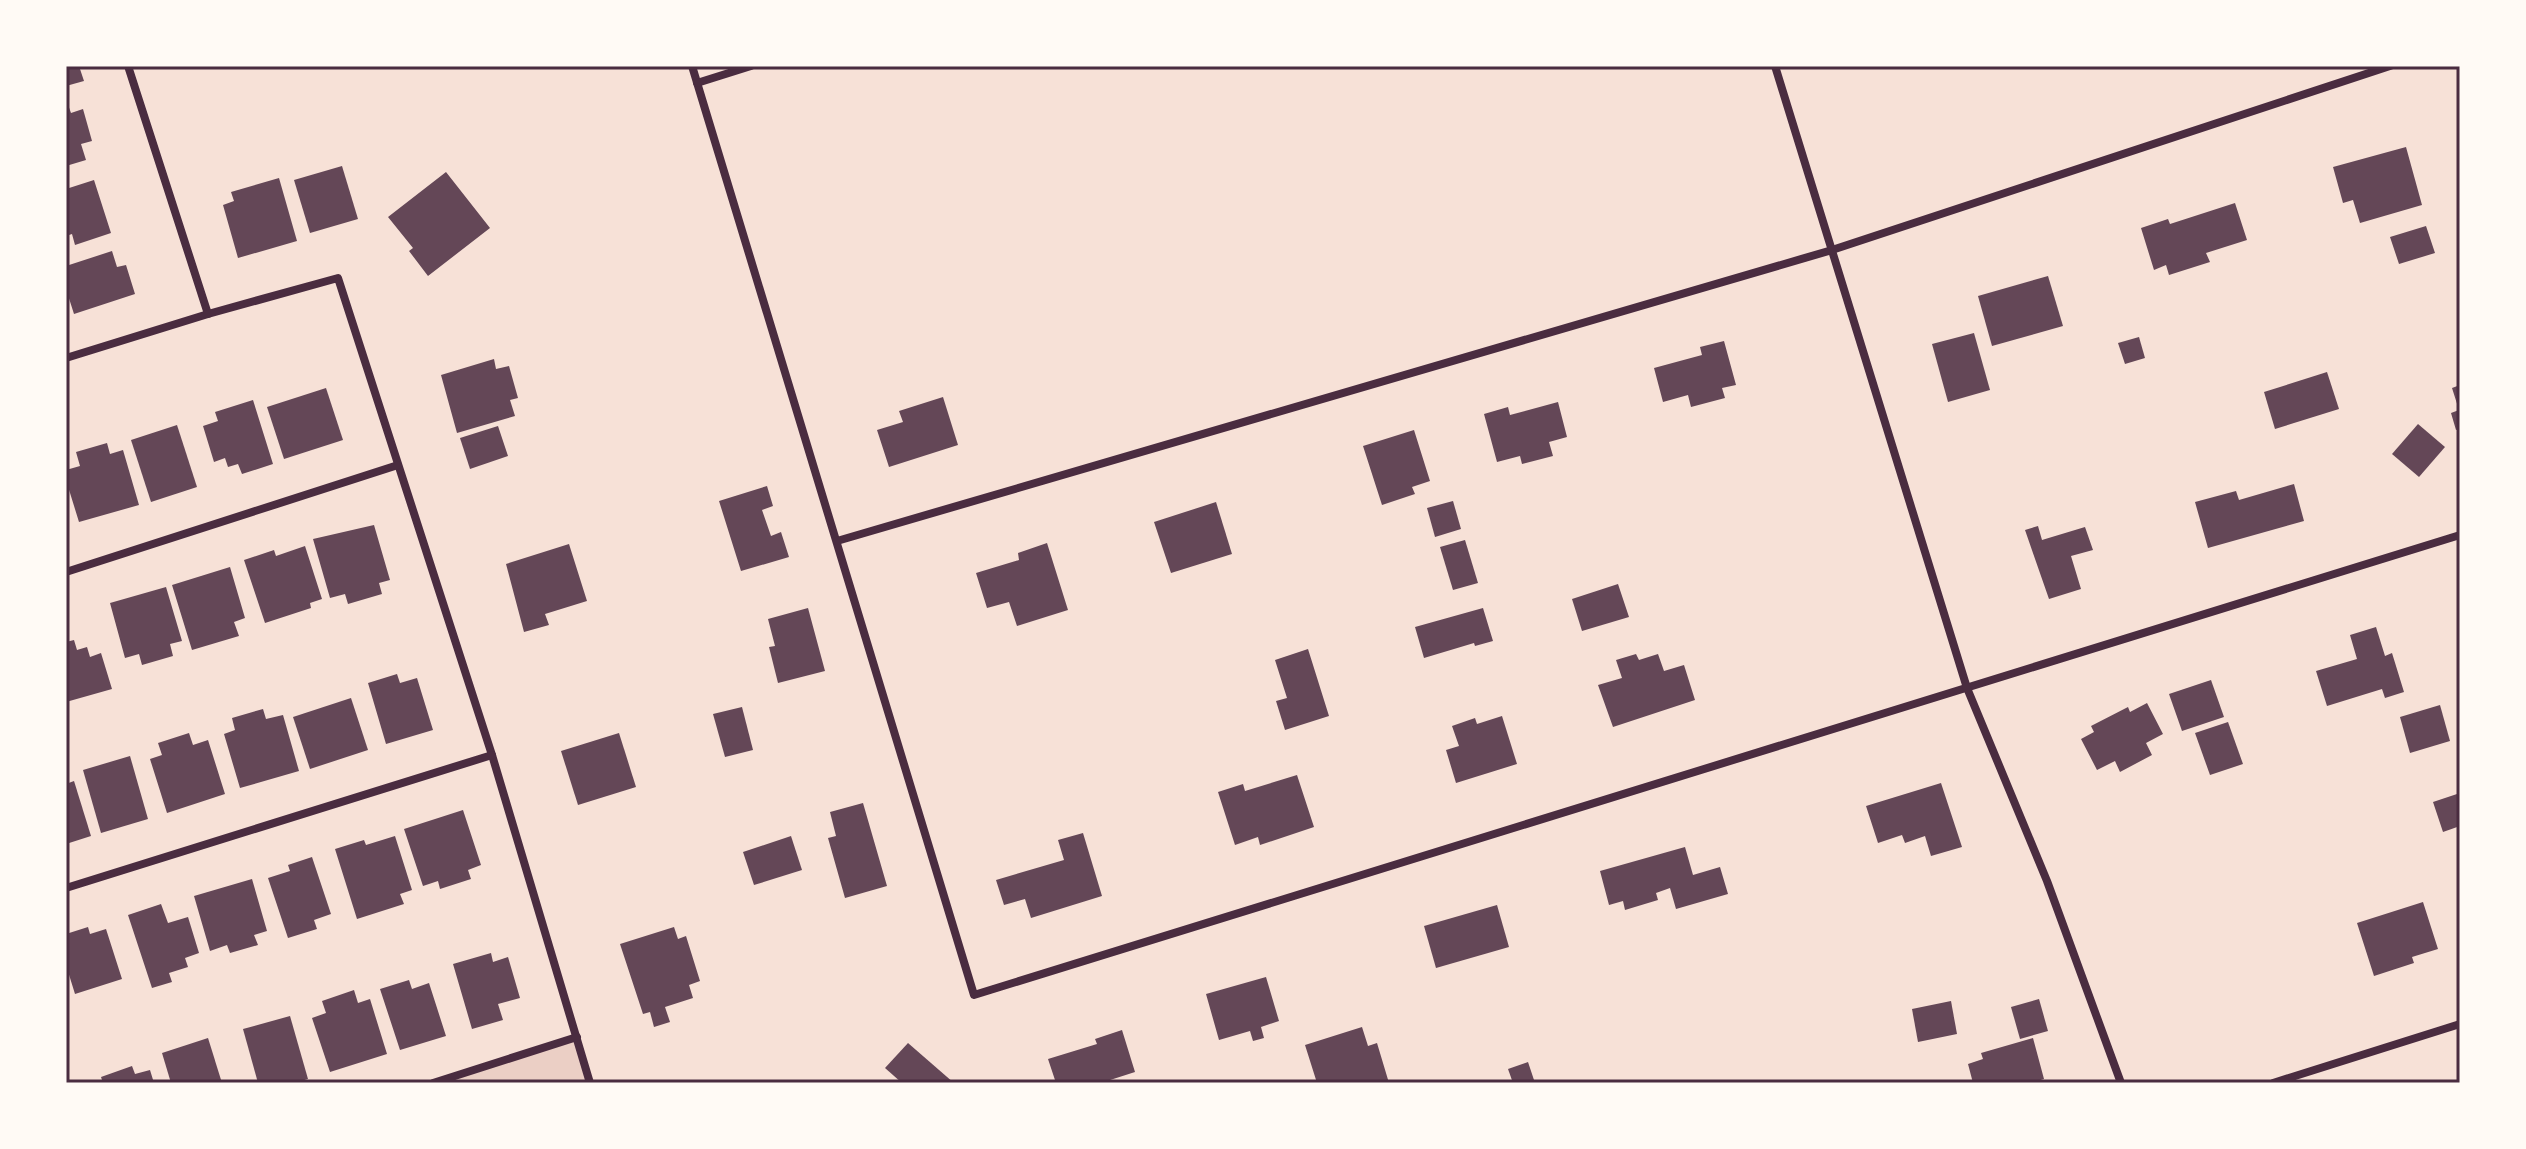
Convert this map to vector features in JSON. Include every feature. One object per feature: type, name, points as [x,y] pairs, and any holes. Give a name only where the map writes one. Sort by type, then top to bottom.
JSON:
[{"type":"street","points":[[128,66],[208,314]]},
{"type":"street","points":[[692,66],[974,995],[2460,535]]},
{"type":"street","points":[[697,83],[751,66]]},
{"type":"street","points":[[1775,66],[1967,688],[2047,881],[2121,1083]]},
{"type":"street","points":[[837,541],[1832,250],[2390,66]]},
{"type":"street","points":[[66,358],[338,278],[492,755],[590,1083]]},
{"type":"street","points":[[66,572],[398,465]]},
{"type":"street","points":[[66,888],[492,755]]},
{"type":"street","points":[[2273,1083],[2460,1024]]},
{"type":"street","points":[[433,1083],[577,1037]]},
{"type":"shaded area","points":[[577,1037],[590,1083],[433,1083]]},
{"type":"building","points":[[66,66],[79,66],[84,81],[66,86]]},
{"type":"building","points":[[66,99],[71,113],[83,109],[92,141],[81,144],[86,160],[66,166]]},
{"type":"building","points":[[2406,147],[2422,205],[2360,223],[2353,200],[2343,203],[2333,167]]},
{"type":"building","points":[[342,166],[358,219],[310,233],[294,180]]},
{"type":"building","points":[[446,172],[490,228],[428,276],[409,251],[413,248],[388,217]]},
{"type":"building","points":[[279,178],[297,241],[238,258],[223,205],[234,201],[231,192]]},
{"type":"building","points":[[94,180],[111,233],[75,245],[72,234],[66,236],[66,189]]},
{"type":"building","points":[[2235,203],[2247,240],[2206,253],[2210,262],[2169,275],[2166,265],[2154,270],[2141,228],[2168,219],[2170,224]]},
{"type":"building","points":[[2426,226],[2435,253],[2399,264],[2390,237]]},
{"type":"building","points":[[112,251],[117,267],[126,265],[135,294],[74,314],[66,289],[66,266]]},
{"type":"building","points":[[2048,276],[2063,326],[1992,346],[1978,296]]},
{"type":"building","points":[[1974,333],[1990,390],[1948,402],[1932,344]]},
{"type":"building","points":[[2139,337],[2145,358],[2125,364],[2118,343]]},
{"type":"building","points":[[1724,341],[1736,385],[1722,388],[1725,398],[1691,407],[1688,395],[1663,402],[1654,368],[1702,355],[1700,347]]},
{"type":"building","points":[[494,359],[496,369],[509,366],[518,398],[510,400],[515,416],[457,433],[441,375]]},
{"type":"building","points":[[2327,372],[2339,409],[2275,429],[2264,392]]},
{"type":"building","points":[[2460,385],[2460,429],[2456,430],[2451,413],[2459,410],[2452,388]]},
{"type":"building","points":[[326,388],[343,440],[284,459],[267,407]]},
{"type":"building","points":[[943,397],[958,445],[889,467],[877,430],[903,422],[899,411]]},
{"type":"building","points":[[253,400],[273,464],[242,474],[238,464],[228,467],[225,458],[214,462],[203,426],[218,421],[215,412]]},
{"type":"building","points":[[1558,402],[1567,437],[1549,442],[1553,456],[1522,464],[1520,456],[1497,462],[1484,414],[1508,407],[1510,415]]},
{"type":"building","points":[[2418,424],[2445,447],[2419,477],[2392,454]]},
{"type":"building","points":[[177,425],[197,487],[151,502],[131,440]]},
{"type":"building","points":[[498,426],[508,456],[470,469],[460,438]]},
{"type":"building","points":[[1414,430],[1430,481],[1412,487],[1415,494],[1382,505],[1363,446]]},
{"type":"building","points":[[107,443],[110,454],[123,450],[139,505],[79,522],[66,480],[66,470],[80,466],[76,452]]},
{"type":"building","points":[[2294,484],[2304,521],[2208,548],[2195,502],[2236,491],[2239,500]]},
{"type":"building","points":[[767,486],[773,506],[762,510],[771,536],[781,532],[789,557],[741,571],[719,501]]},
{"type":"building","points":[[1453,501],[1461,529],[1435,537],[1427,508]]},
{"type":"building","points":[[1216,502],[1232,554],[1171,573],[1154,522]]},
{"type":"building","points":[[374,525],[390,580],[379,583],[382,594],[348,604],[345,594],[330,598],[313,539]]},
{"type":"building","points":[[2038,526],[2042,540],[2085,527],[2093,550],[2071,556],[2081,589],[2049,599],[2025,530]]},
{"type":"building","points":[[1465,540],[1478,583],[1453,590],[1440,547]]},
{"type":"building","points":[[1047,543],[1068,610],[1017,626],[1009,602],[987,608],[976,573],[1019,560],[1018,553]]},
{"type":"building","points":[[569,544],[587,601],[545,614],[549,625],[524,632],[506,564]]},
{"type":"building","points":[[305,546],[322,599],[310,603],[311,608],[265,623],[244,560],[274,550],[276,556]]},
{"type":"building","points":[[230,567],[245,618],[234,622],[239,636],[192,650],[172,585]]},
{"type":"building","points":[[1618,584],[1629,617],[1582,631],[1572,599]]},
{"type":"building","points":[[166,587],[182,641],[170,644],[173,656],[142,665],[139,654],[125,658],[110,603]]},
{"type":"building","points":[[808,608],[825,671],[778,683],[769,647],[775,646],[768,619]]},
{"type":"building","points":[[1483,608],[1493,641],[1475,646],[1474,643],[1424,658],[1415,627]]},
{"type":"building","points":[[2376,627],[2385,656],[2392,653],[2404,692],[2385,698],[2382,689],[2327,706],[2316,671],[2357,659],[2350,635]]},
{"type":"building","points":[[74,640],[77,650],[87,647],[90,657],[101,653],[112,689],[66,702],[66,642]]},
{"type":"building","points":[[1308,649],[1329,716],[1285,730],[1276,701],[1287,698],[1275,660]]},
{"type":"building","points":[[1636,654],[1639,660],[1658,654],[1664,671],[1684,665],[1695,700],[1613,727],[1598,685],[1622,678],[1616,660]]},
{"type":"building","points":[[397,674],[400,683],[417,678],[433,730],[386,744],[368,683]]},
{"type":"building","points":[[2211,680],[2224,717],[2182,731],[2169,694]]},
{"type":"building","points":[[351,698],[368,750],[310,769],[293,717]]},
{"type":"building","points":[[2147,703],[2163,734],[2146,743],[2152,755],[2120,772],[2115,761],[2097,770],[2081,739],[2094,732],[2091,726],[2128,707],[2130,712]]},
{"type":"building","points":[[2440,705],[2450,741],[2410,753],[2400,717]]},
{"type":"building","points":[[742,707],[753,750],[725,757],[713,714]]},
{"type":"building","points":[[263,709],[266,719],[283,715],[299,771],[240,788],[224,734],[235,730],[232,718]]},
{"type":"building","points":[[1502,716],[1517,764],[1456,783],[1446,750],[1459,746],[1452,726],[1475,718],[1477,724]]},
{"type":"building","points":[[2228,722],[2243,764],[2210,775],[2195,733]]},
{"type":"building","points":[[189,733],[193,745],[208,740],[225,794],[167,813],[150,759],[162,755],[158,743]]},
{"type":"building","points":[[619,733],[636,787],[578,805],[561,751]]},
{"type":"building","points":[[130,756],[148,819],[101,833],[83,770]]},
{"type":"building","points":[[1297,775],[1314,827],[1260,845],[1258,837],[1235,845],[1218,792],[1243,784],[1245,791]]},
{"type":"building","points":[[74,781],[91,836],[66,844],[66,784]]},
{"type":"building","points":[[1941,783],[1962,847],[1931,856],[1925,836],[1905,843],[1902,835],[1878,843],[1866,806]]},
{"type":"building","points":[[2460,793],[2460,826],[2443,832],[2433,802]]},
{"type":"building","points":[[863,803],[887,886],[845,898],[828,838],[836,836],[830,812]]},
{"type":"building","points":[[463,810],[481,865],[468,870],[471,879],[440,889],[438,881],[423,886],[404,829]]},
{"type":"building","points":[[1083,833],[1102,896],[1031,918],[1025,899],[1004,905],[996,880],[1064,860],[1058,840]]},
{"type":"building","points":[[395,836],[412,890],[400,894],[404,904],[357,919],[335,849],[364,840],[366,845]]},
{"type":"building","points":[[791,836],[802,870],[754,885],[743,852]]},
{"type":"building","points":[[1685,847],[1693,875],[1720,867],[1728,894],[1676,909],[1670,888],[1656,893],[1658,900],[1625,910],[1623,901],[1609,905],[1600,871]]},
{"type":"building","points":[[312,857],[331,914],[314,920],[317,929],[288,938],[268,878],[290,871],[288,865]]},
{"type":"building","points":[[252,879],[267,931],[254,935],[258,945],[230,953],[227,945],[210,951],[194,896]]},
{"type":"building","points":[[2423,902],[2438,949],[2412,957],[2414,963],[2374,976],[2357,923]]},
{"type":"building","points":[[161,904],[168,923],[188,917],[199,953],[185,958],[188,967],[169,973],[172,982],[152,988],[128,915]]},
{"type":"building","points":[[1497,905],[1509,947],[1436,968],[1424,926]]},
{"type":"building","points":[[88,927],[90,934],[106,929],[122,979],[75,994],[66,965],[66,934]]},
{"type":"building","points":[[674,927],[678,939],[686,936],[700,981],[689,985],[693,998],[665,1007],[670,1022],[654,1027],[650,1012],[643,1014],[620,944]]},
{"type":"building","points":[[491,953],[493,962],[508,957],[520,998],[498,1004],[503,1020],[472,1029],[453,964]]},
{"type":"building","points":[[1266,977],[1279,1021],[1261,1027],[1264,1038],[1253,1041],[1250,1031],[1219,1040],[1206,994]]},
{"type":"building","points":[[409,980],[412,989],[429,983],[446,1036],[400,1050],[380,989]]},
{"type":"building","points":[[354,990],[358,1003],[370,999],[387,1054],[330,1072],[312,1018],[326,1013],[322,1001]]},
{"type":"building","points":[[2039,999],[2048,1031],[2020,1039],[2011,1007]]},
{"type":"building","points":[[1951,1001],[1957,1034],[1918,1042],[1912,1009]]},
{"type":"building","points":[[290,1016],[308,1079],[294,1083],[258,1083],[243,1029]]},
{"type":"building","points":[[1362,1027],[1368,1046],[1377,1043],[1389,1083],[1317,1083],[1305,1045]]},
{"type":"building","points":[[1122,1030],[1135,1072],[1108,1083],[1056,1083],[1048,1059],[1097,1044],[1095,1039]]},
{"type":"building","points":[[208,1038],[222,1083],[171,1083],[162,1053]]},
{"type":"building","points":[[2033,1038],[2044,1079],[2030,1083],[1973,1083],[1968,1064],[1983,1059],[1981,1053]]},
{"type":"building","points":[[908,1043],[954,1083],[902,1083],[885,1068]]},
{"type":"building","points":[[1528,1062],[1535,1083],[1513,1083],[1508,1069]]},
{"type":"building","points":[[132,1066],[135,1074],[150,1070],[154,1083],[103,1083],[101,1077]]}]
